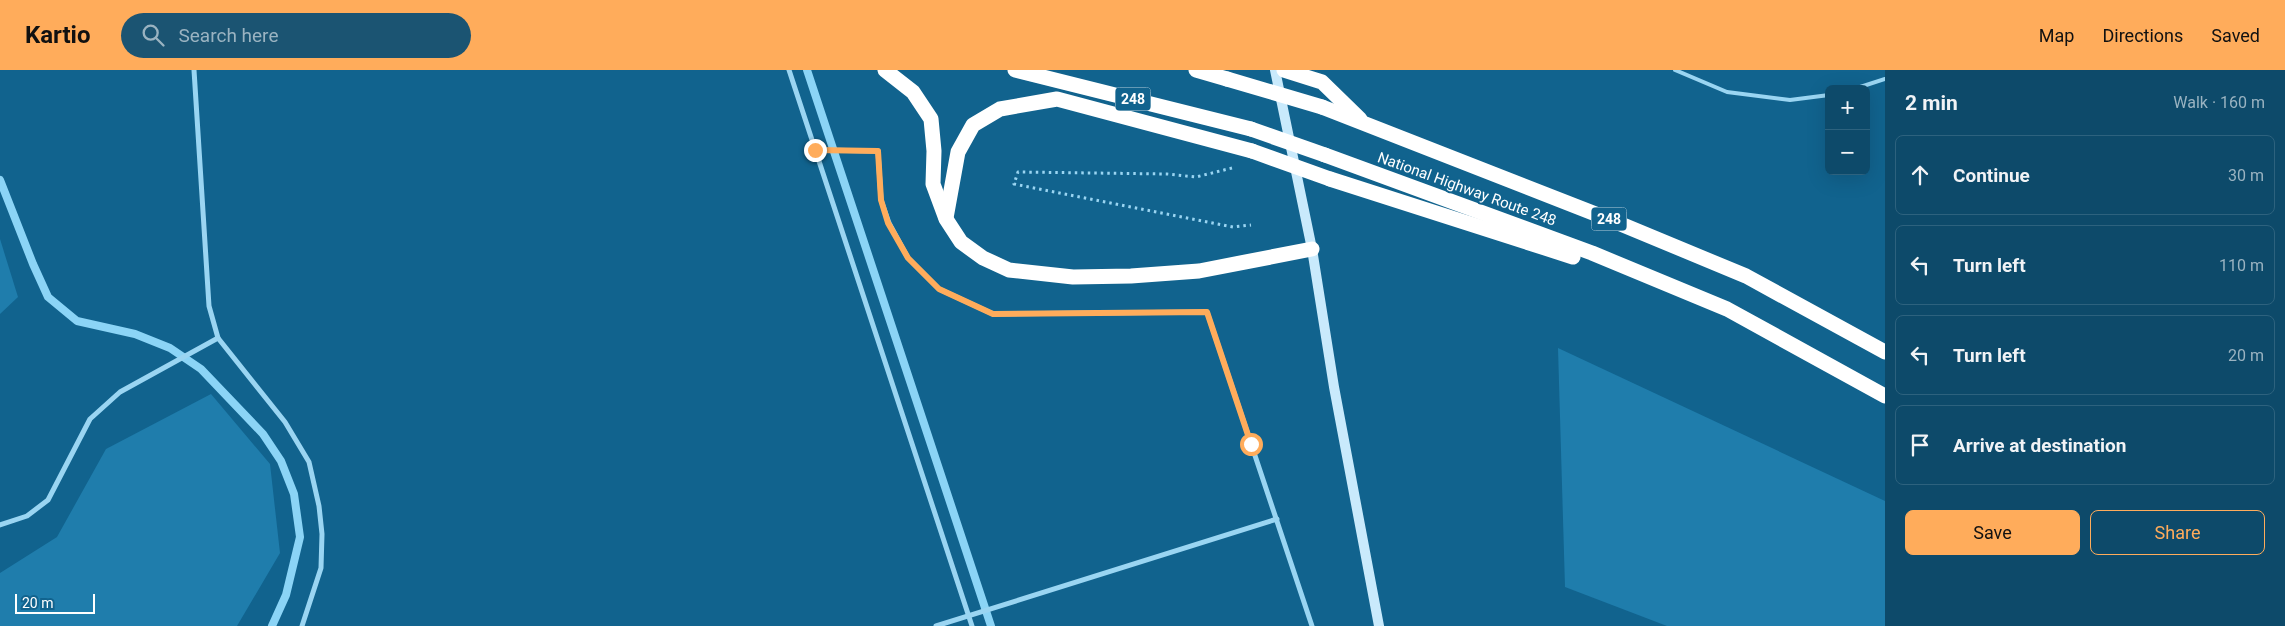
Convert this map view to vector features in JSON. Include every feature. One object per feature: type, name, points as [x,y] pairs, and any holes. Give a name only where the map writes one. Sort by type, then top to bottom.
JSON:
[{"type":"highway","points":[[885,70],[913,92],[931,120],[934,151],[933,184],[946,219],[961,242],[983,258],[1009,270],[1073,277],[1131,276],[1199,271],[1312,249]]},
{"type":"highway","name":"National Highway Route 248","points":[[1015,70],[1251,128],[1592,253],[1728,309],[1885,396]]},
{"type":"highway","name":"National Highway Route 248","points":[[1196,70],[1322,107],[1611,220],[1746,276],[1885,352]]},
{"type":"highway","points":[[1284,70],[1322,82],[1366,124]]},
{"type":"highway","points":[[946,219],[958,152],[972,125],[1000,109],[1058,100],[1252,151],[1330,179],[1696,296]]},
{"type":"street","points":[[194,70],[209,306],[218,338],[285,422],[309,462],[319,506],[322,534],[321,568],[302,626]]},
{"type":"street","points":[[789,70],[972,626]]},
{"type":"street","points":[[1275,70],[1312,249],[1334,387],[1379,626]]},
{"type":"street","points":[[815,150],[878,151],[881,200],[888,223],[908,258],[939,289],[993,314],[1207,312],[1312,626]]},
{"type":"street","points":[[0,525],[27,516],[48,500],[90,419],[120,392],[218,338]]},
{"type":"street","points":[[936,626],[1276,519]]},
{"type":"lane","points":[[1675,70],[1726,92],[1790,100],[1825,96]]},
{"type":"lane","points":[[1866,85],[1885,79]]},
{"type":"path","points":[[1241,166],[1196,177],[1167,174],[1018,172],[1014,184],[1233,227],[1251,225]]},
{"type":"shaded area","points":[[0,239],[18,297],[0,314]]},
{"type":"shaded area","points":[[1558,348],[1885,501],[1885,626],[1667,626],[1565,587]]},
{"type":"shaded area","points":[[211,394],[270,464],[280,553],[237,626],[0,626],[0,573],[57,537],[106,449]]},
{"type":"waterway","points":[[807,70],[991,626]]},
{"type":"waterway","points":[[0,180],[48,297],[77,321],[135,334],[170,348],[201,369],[263,434],[281,461],[294,494],[300,537],[286,595],[272,626]]},
{"type":"route","points":[[815,150],[878,151],[881,200],[888,223],[908,258],[939,289],[993,314],[1207,312],[1251,444]]}]
